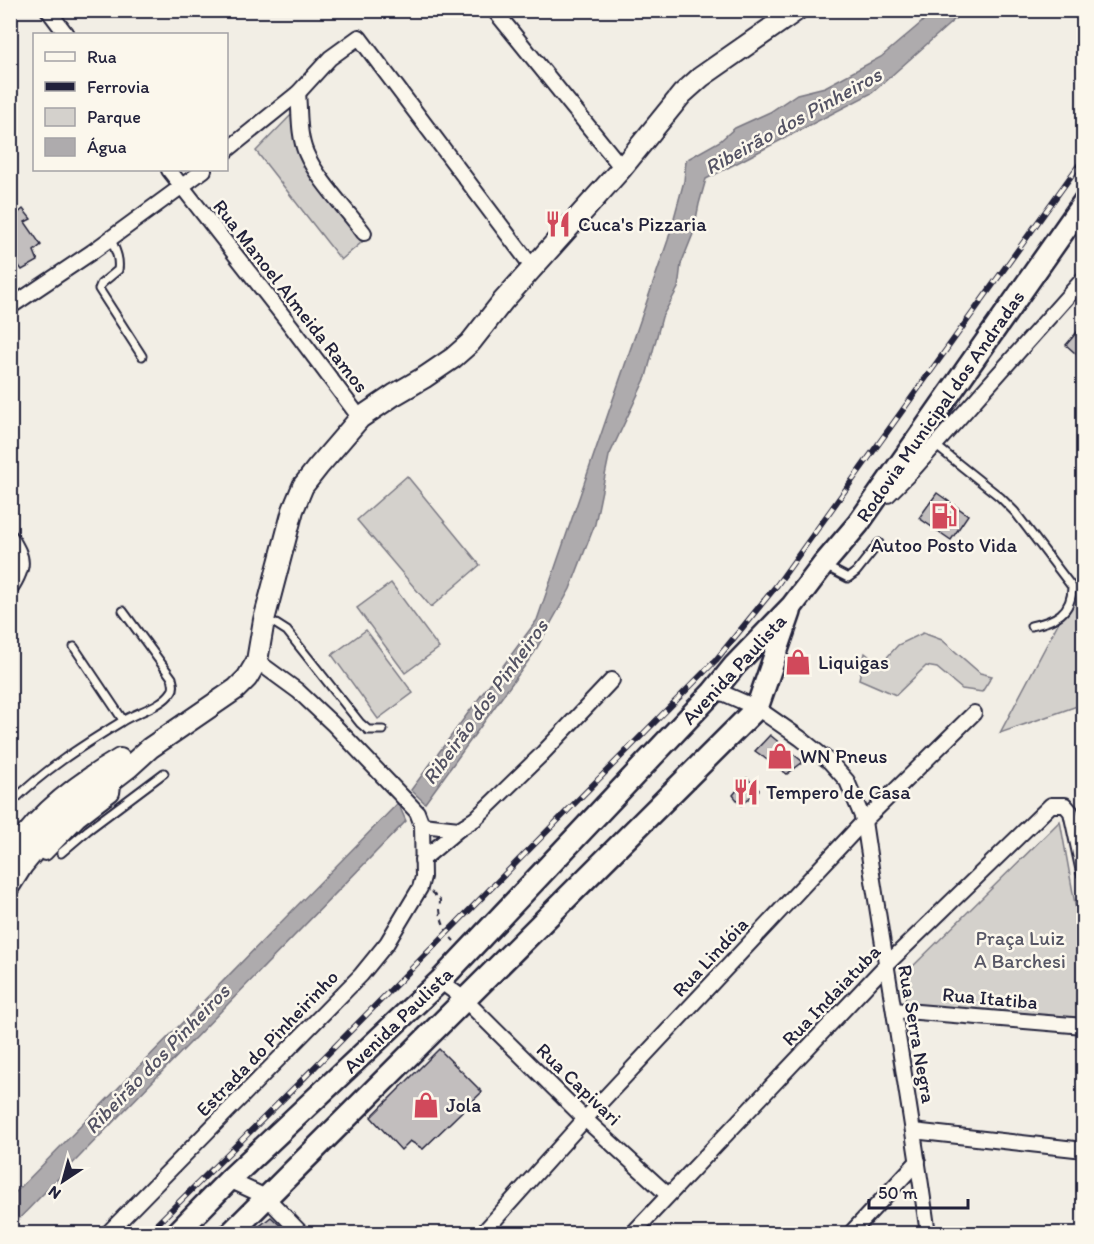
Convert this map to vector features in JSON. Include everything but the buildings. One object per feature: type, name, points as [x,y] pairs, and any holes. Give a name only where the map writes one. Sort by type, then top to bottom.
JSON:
[{"type":"main road","points":[[14,872],[21,858],[55,815],[123,758],[150,748],[236,689],[247,678],[257,661],[264,620],[293,510],[303,486],[360,418],[453,358],[470,343],[503,301],[622,168],[682,94],[701,77],[797,10]]},
{"type":"main road","name":"Rodovia Municipal dos Andradas","points":[[792,606],[858,524],[1083,202]]},
{"type":"main road","name":"Avenida Paulista","points":[[176,1233],[440,981],[792,606]]},
{"type":"main road","name":"Avenida Paulista","points":[[230,1233],[758,708],[792,606]]},
{"type":"street","points":[[48,10],[65,33]]},
{"type":"street","points":[[494,10],[622,168]]},
{"type":"street","points":[[228,149],[298,93],[330,58],[359,38],[533,268]]},
{"type":"street","points":[[298,93],[301,134],[306,153],[316,170],[364,233]]},
{"type":"street","name":"Rua Manoel Almeida Ramos","points":[[170,171],[360,418]]},
{"type":"street","points":[[10,307],[111,238],[203,171]]},
{"type":"street","points":[[858,524],[912,471],[1083,278]]},
{"type":"street","points":[[10,537],[21,554],[22,570],[10,589]]},
{"type":"street","points":[[257,661],[298,691],[398,791],[419,818],[459,829]]},
{"type":"street","points":[[422,860],[459,829],[475,819],[540,756],[612,680]]},
{"type":"street","name":"Rua Serra Negra","points":[[713,692],[725,694],[758,708],[830,762],[847,781],[864,820],[928,1233]]},
{"type":"street","name":"Rua Lindóia","points":[[482,1233],[864,820],[974,713]]},
{"type":"street","points":[[13,834],[44,803],[78,775],[86,770],[104,774],[111,794],[78,819],[52,844],[33,868],[14,872]]},
{"type":"street","name":"Rua Indaiatuba","points":[[632,1233],[885,966],[1051,804],[1065,805],[1073,817],[1083,872]]},
{"type":"street","name":"Estrada do Pinheirinho","points":[[107,1233],[361,975],[387,943],[421,886],[423,876],[419,818]]},
{"type":"street","name":"Rua Capivari","points":[[440,981],[464,999],[585,1119],[668,1195]]},
{"type":"street","name":"Rua Itatiba","points":[[894,1010],[1083,1026]]},
{"type":"street","points":[[913,1131],[1083,1150]]},
{"type":"street","points":[[850,1233],[918,1161]]},
{"type":"street","points":[[229,1180],[266,1197],[302,1233]]},
{"type":"lane","points":[[111,238],[119,267],[101,284],[99,290],[142,356]]},
{"type":"lane","points":[[935,445],[1000,497],[1015,512],[1072,587],[1072,600],[1068,608],[1049,622],[1031,626]]},
{"type":"lane","points":[[823,565],[848,578],[856,572],[879,543]]},
{"type":"lane","points":[[10,804],[35,779],[123,720],[158,703],[172,692],[174,684],[172,678],[123,611]]},
{"type":"lane","points":[[264,620],[287,631],[360,723],[368,730],[383,730]]},
{"type":"lane","points":[[75,647],[123,720]]},
{"type":"lane","points":[[62,853],[88,830],[164,772]]},
{"type":"path","points":[[421,886],[440,900],[442,922],[446,933],[468,952]]},
{"type":"green space","points":[[293,113],[300,154],[362,242],[341,260],[256,151]]},
{"type":"green space","points":[[407,476],[480,565],[431,607],[357,520]]},
{"type":"green space","points":[[1083,576],[1083,704],[1000,733]]},
{"type":"green space","points":[[391,583],[439,648],[405,673],[357,608]]},
{"type":"green space","points":[[366,630],[413,693],[378,719],[332,655]]},
{"type":"green space","points":[[923,633],[942,640],[980,673],[992,676],[982,692],[962,689],[937,668],[926,666],[896,695],[859,679],[865,653],[880,665],[898,645]]},
{"type":"green space","name":"Praça Luiz A Barchesi","points":[[1060,821],[1083,948],[1083,1018],[906,1004],[903,976]]},
{"type":"water","name":"Ribeirão dos Pinheiros","points":[[933,10],[964,11],[872,93],[706,179],[693,234],[681,264],[678,288],[662,317],[646,377],[609,456],[595,524],[570,589],[534,653],[425,803],[411,790],[537,620],[668,240],[684,181],[686,160],[720,141],[735,128],[770,112],[797,94],[825,87],[881,57]]},
{"type":"water","name":"Ribeirão dos Pinheiros","points":[[398,803],[406,821],[11,1227],[11,1197]]},
{"type":"railway","points":[[147,1234],[716,660],[777,585],[1084,158]]},
{"type":"place","name":"Cuca's Pizzaria","points":[[558,224]]},
{"type":"place","name":"Autoo Posto Vida","points":[[944,516]]},
{"type":"place","name":"Liquigas","points":[[798,662]]},
{"type":"place","name":"WN Pneus","points":[[780,756]]},
{"type":"place","name":"Tempero de Casa","points":[[746,792]]},
{"type":"place","name":"Jola","points":[[426,1105]]}]
